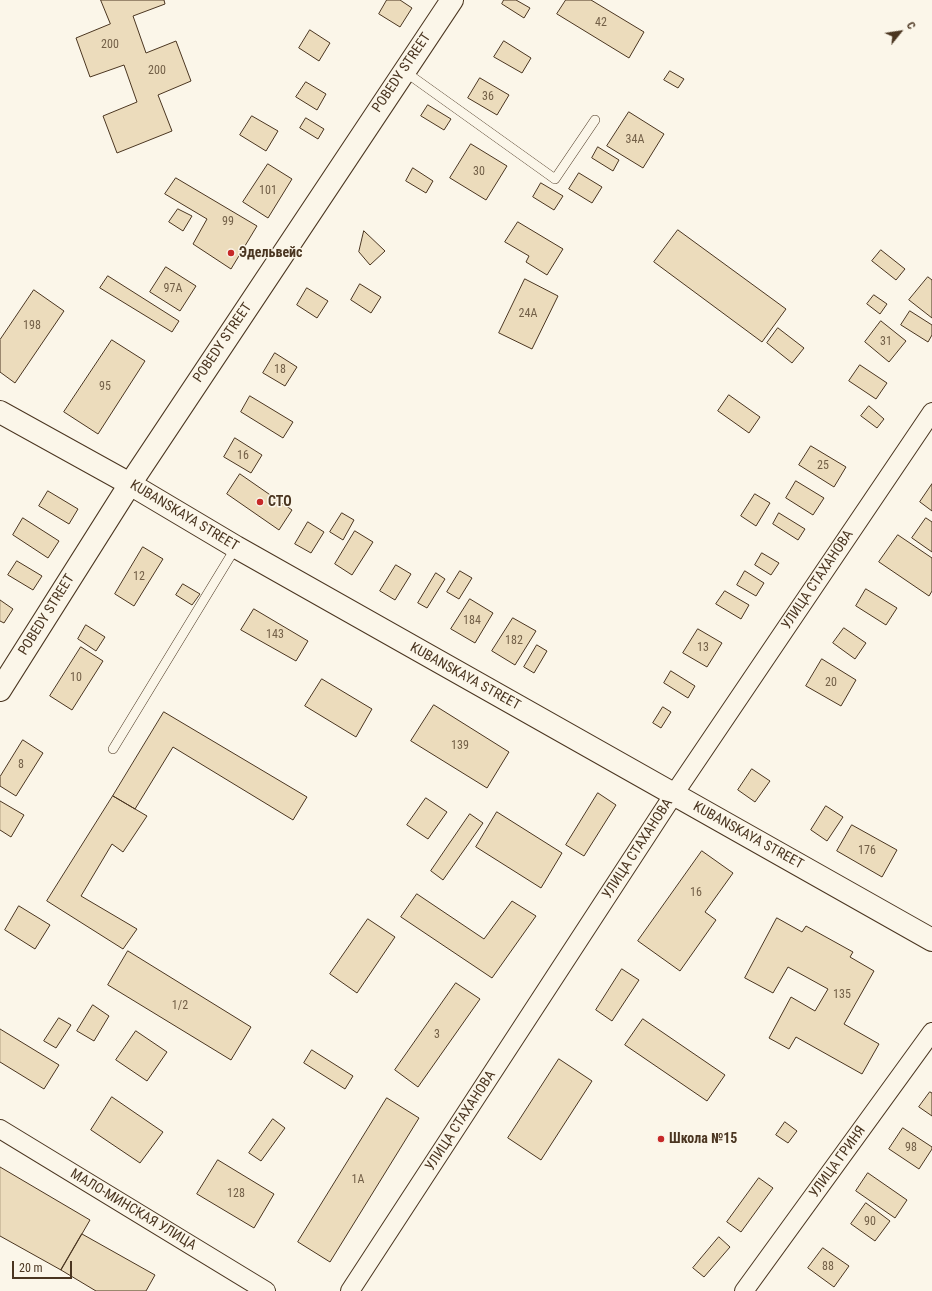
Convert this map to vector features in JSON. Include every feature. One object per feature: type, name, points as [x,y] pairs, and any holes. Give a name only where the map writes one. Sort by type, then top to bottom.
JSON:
[{"type":"street","name":"POBEDY STREET","points":[[0,690],[130,484],[452,0]]},
{"type":"street","name":"KUBANSKAYA STREET","points":[[0,412],[130,484],[236,547],[932,940]]},
{"type":"street","name":"УЛИЦА СТАХАНОВА","points":[[350,1291],[674,794],[932,412]]},
{"type":"street","name":"УЛИЦА ГРИНЯ","points":[[744,1291],[932,1032]]},
{"type":"street","name":"МАЛО-МИНСКАЯ УЛИЦА","points":[[0,1129],[266,1291]]},
{"type":"lane","points":[[404,71],[555,178],[595,120]]},
{"type":"lane","points":[[113,750],[236,547]]},
{"type":"building","points":[[101,0],[164,0],[165,4],[133,16],[146,53],[176,41],[191,81],[158,95],[172,131],[117,153],[103,116],[137,102],[124,65],[90,77],[76,38],[110,24]]},
{"type":"building","points":[[387,0],[400,0],[412,8],[400,27],[379,14]]},
{"type":"building","points":[[504,0],[516,0],[530,8],[524,18],[502,4]]},
{"type":"building","points":[[566,0],[591,0],[644,32],[629,58],[557,14]]},
{"type":"building","points":[[310,30],[330,43],[319,61],[299,48]]},
{"type":"building","points":[[504,41],[531,58],[522,73],[494,57]]},
{"type":"building","points":[[670,71],[684,79],[678,88],[664,80]]},
{"type":"building","points":[[480,78],[509,95],[497,115],[468,98]]},
{"type":"building","points":[[306,82],[326,94],[317,110],[296,97]]},
{"type":"building","points":[[428,105],[451,119],[444,130],[421,116]]},
{"type":"building","points":[[629,112],[664,134],[643,168],[607,146]]},
{"type":"building","points":[[252,116],[278,131],[266,151],[240,135]]},
{"type":"building","points":[[306,118],[324,129],[318,139],[300,128]]},
{"type":"building","points":[[471,144],[507,166],[486,200],[450,178]]},
{"type":"building","points":[[598,147],[619,160],[613,171],[592,158]]},
{"type":"building","points":[[268,164],[292,179],[268,218],[243,202]]},
{"type":"building","points":[[413,168],[433,181],[426,193],[406,181]]},
{"type":"building","points":[[579,173],[602,187],[592,203],[569,189]]},
{"type":"building","points":[[176,178],[257,226],[231,269],[193,244],[207,219],[165,194]]},
{"type":"building","points":[[541,183],[563,196],[554,210],[533,197]]},
{"type":"building","points":[[178,209],[192,216],[183,231],[169,222]]},
{"type":"building","points":[[518,222],[563,249],[547,275],[526,262],[529,256],[505,242]]},
{"type":"building","points":[[678,230],[786,309],[762,342],[654,262]]},
{"type":"building","points":[[364,231],[385,251],[370,265],[359,252]]},
{"type":"building","points":[[881,250],[905,269],[896,280],[872,261]]},
{"type":"building","points":[[166,267],[196,286],[180,311],[150,292]]},
{"type":"building","points":[[108,276],[179,321],[172,332],[100,288]]},
{"type":"building","points":[[928,277],[932,280],[932,318],[909,300]]},
{"type":"building","points":[[525,279],[558,296],[532,349],[499,333]]},
{"type":"building","points":[[360,284],[381,297],[371,313],[351,300]]},
{"type":"building","points":[[307,288],[328,301],[317,318],[297,305]]},
{"type":"building","points":[[34,290],[64,311],[15,383],[0,372],[0,340]]},
{"type":"building","points":[[874,295],[887,304],[880,314],[867,304]]},
{"type":"building","points":[[910,311],[932,325],[932,335],[928,342],[901,325]]},
{"type":"building","points":[[881,321],[906,341],[889,362],[865,342]]},
{"type":"building","points":[[778,328],[804,348],[792,363],[767,343]]},
{"type":"building","points":[[112,340],[145,361],[98,434],[64,412]]},
{"type":"building","points":[[275,353],[297,367],[285,386],[263,373]]},
{"type":"building","points":[[860,365],[887,383],[876,399],[849,381]]},
{"type":"building","points":[[729,395],[760,417],[749,433],[718,411]]},
{"type":"building","points":[[250,396],[293,422],[283,438],[241,412]]},
{"type":"building","points":[[869,406],[884,419],[877,428],[861,416]]},
{"type":"building","points":[[235,438],[262,455],[251,473],[224,457]]},
{"type":"building","points":[[811,446],[846,467],[834,487],[799,465]]},
{"type":"building","name":"СТО","points":[[240,474],[292,510],[279,530],[227,494]]},
{"type":"building","points":[[796,481],[824,498],[813,515],[786,498]]},
{"type":"building","points":[[932,484],[932,511],[920,502]]},
{"type":"building","points":[[48,491],[78,509],[69,524],[39,506]]},
{"type":"building","points":[[755,494],[770,503],[756,526],[741,516]]},
{"type":"building","points":[[342,513],[354,520],[343,540],[330,532]]},
{"type":"building","points":[[779,513],[805,529],[798,540],[773,524]]},
{"type":"building","points":[[23,518],[59,541],[48,558],[13,535]]},
{"type":"building","points":[[926,518],[932,522],[932,552],[912,538]]},
{"type":"building","points":[[308,522],[324,532],[311,553],[295,544]]},
{"type":"building","points":[[355,531],[373,542],[352,575],[335,564]]},
{"type":"building","points":[[898,535],[932,558],[932,591],[929,596],[879,562]]},
{"type":"building","points":[[143,547],[163,559],[134,606],[115,594]]},
{"type":"building","points":[[762,553],[779,563],[771,575],[755,565]]},
{"type":"building","points":[[17,561],[42,576],[33,590],[8,575]]},
{"type":"building","points":[[396,565],[411,574],[395,600],[380,591]]},
{"type":"building","points":[[460,571],[472,578],[459,599],[447,592]]},
{"type":"building","points":[[745,571],[764,583],[756,596],[737,585]]},
{"type":"building","points":[[436,573],[445,579],[427,608],[418,603]]},
{"type":"building","points":[[183,584],[200,594],[192,605],[176,595]]},
{"type":"building","points":[[866,589],[897,608],[886,625],[856,606]]},
{"type":"building","points":[[725,591],[749,605],[741,619],[716,604]]},
{"type":"building","points":[[470,599],[493,613],[475,643],[451,629]]},
{"type":"building","points":[[0,600],[13,609],[4,623],[0,621]]},
{"type":"building","points":[[254,609],[308,641],[296,661],[241,630]]},
{"type":"building","points":[[513,618],[536,631],[515,665],[492,651]]},
{"type":"building","points":[[86,625],[105,637],[96,651],[78,639]]},
{"type":"building","points":[[844,628],[866,643],[855,659],[833,643]]},
{"type":"building","points":[[698,629],[722,643],[707,667],[683,653]]},
{"type":"building","points":[[537,645],[547,651],[534,673],[524,667]]},
{"type":"building","points":[[81,647],[103,661],[72,710],[50,696]]},
{"type":"building","points":[[822,659],[856,680],[841,706],[806,686]]},
{"type":"building","points":[[671,671],[695,686],[688,698],[664,683]]},
{"type":"building","points":[[322,679],[372,709],[356,737],[305,706]]},
{"type":"building","points":[[434,705],[509,752],[487,788],[411,741]]},
{"type":"building","points":[[663,707],[671,712],[661,728],[653,723]]},
{"type":"building","points":[[164,712],[307,797],[293,820],[173,747],[135,809],[113,796]]},
{"type":"building","points":[[23,740],[43,753],[16,796],[0,786],[0,777]]},
{"type":"building","points":[[752,769],[770,781],[755,802],[738,790]]},
{"type":"building","points":[[598,793],[616,805],[584,856],[566,845]]},
{"type":"building","points":[[113,796],[147,816],[123,852],[112,844],[81,896],[137,929],[123,949],[47,901]]},
{"type":"building","points":[[426,798],[447,812],[428,839],[407,825]]},
{"type":"building","points":[[0,801],[24,815],[11,837],[0,830]]},
{"type":"building","points":[[826,806],[843,817],[827,841],[811,830]]},
{"type":"building","points":[[497,812],[562,853],[541,888],[476,847]]},
{"type":"building","points":[[470,814],[483,823],[443,880],[431,871]]},
{"type":"building","points":[[852,825],[897,850],[882,877],[837,851]]},
{"type":"building","points":[[702,851],[733,873],[705,912],[716,920],[680,971],[638,941]]},
{"type":"building","points":[[417,894],[484,939],[512,901],[536,916],[492,978],[401,917]]},
{"type":"building","points":[[19,906],[50,925],[35,949],[5,930]]},
{"type":"building","points":[[777,918],[802,932],[806,926],[853,952],[850,957],[874,971],[844,1024],[879,1044],[862,1074],[796,1037],[789,1049],[769,1038],[791,997],[815,1011],[828,989],[788,967],[773,993],[745,978]]},
{"type":"building","points":[[368,919],[395,937],[357,993],[330,974]]},
{"type":"building","points":[[128,951],[251,1027],[231,1060],[108,985]]},
{"type":"building","points":[[622,969],[639,980],[612,1021],[596,1010]]},
{"type":"building","points":[[456,983],[480,999],[418,1087],[395,1070]]},
{"type":"building","points":[[93,1005],[109,1016],[94,1041],[77,1031]]},
{"type":"building","points":[[59,1018],[71,1025],[56,1048],[44,1041]]},
{"type":"building","points":[[643,1019],[725,1075],[707,1101],[625,1045]]},
{"type":"building","points":[[0,1029],[59,1065],[44,1089],[0,1062]]},
{"type":"building","points":[[136,1031],[167,1052],[147,1081],[116,1060]]},
{"type":"building","points":[[312,1050],[353,1076],[345,1089],[304,1063]]},
{"type":"building","points":[[559,1059],[592,1081],[541,1160],[508,1138]]},
{"type":"building","points":[[930,1092],[932,1093],[932,1116],[919,1107]]},
{"type":"building","points":[[112,1097],[163,1132],[140,1163],[91,1130]]},
{"type":"building","points":[[387,1098],[419,1118],[330,1262],[298,1242]]},
{"type":"building","points":[[273,1119],[285,1128],[261,1161],[249,1153]]},
{"type":"building","points":[[785,1122],[797,1131],[788,1143],[776,1135]]},
{"type":"building","points":[[903,1128],[932,1147],[919,1169],[889,1149]]},
{"type":"building","points":[[218,1160],[274,1194],[254,1228],[197,1194]]},
{"type":"building","points":[[0,1167],[90,1220],[61,1270],[0,1236]]},
{"type":"building","points":[[868,1173],[907,1200],[895,1218],[856,1191]]},
{"type":"building","points":[[759,1178],[773,1188],[741,1232],[727,1222]]},
{"type":"building","points":[[866,1203],[890,1221],[875,1241],[851,1224]]},
{"type":"building","points":[[82,1234],[155,1275],[146,1291],[96,1291],[61,1270]]},
{"type":"building","points":[[719,1237],[730,1247],[704,1277],[693,1268]]},
{"type":"building","points":[[823,1248],[849,1266],[834,1287],[808,1268]]},
{"type":"place","name":"Эдельвейс","points":[[231,253]]},
{"type":"place","name":"СТО","points":[[260,502]]},
{"type":"place","name":"Школа №15","points":[[661,1139]]}]
